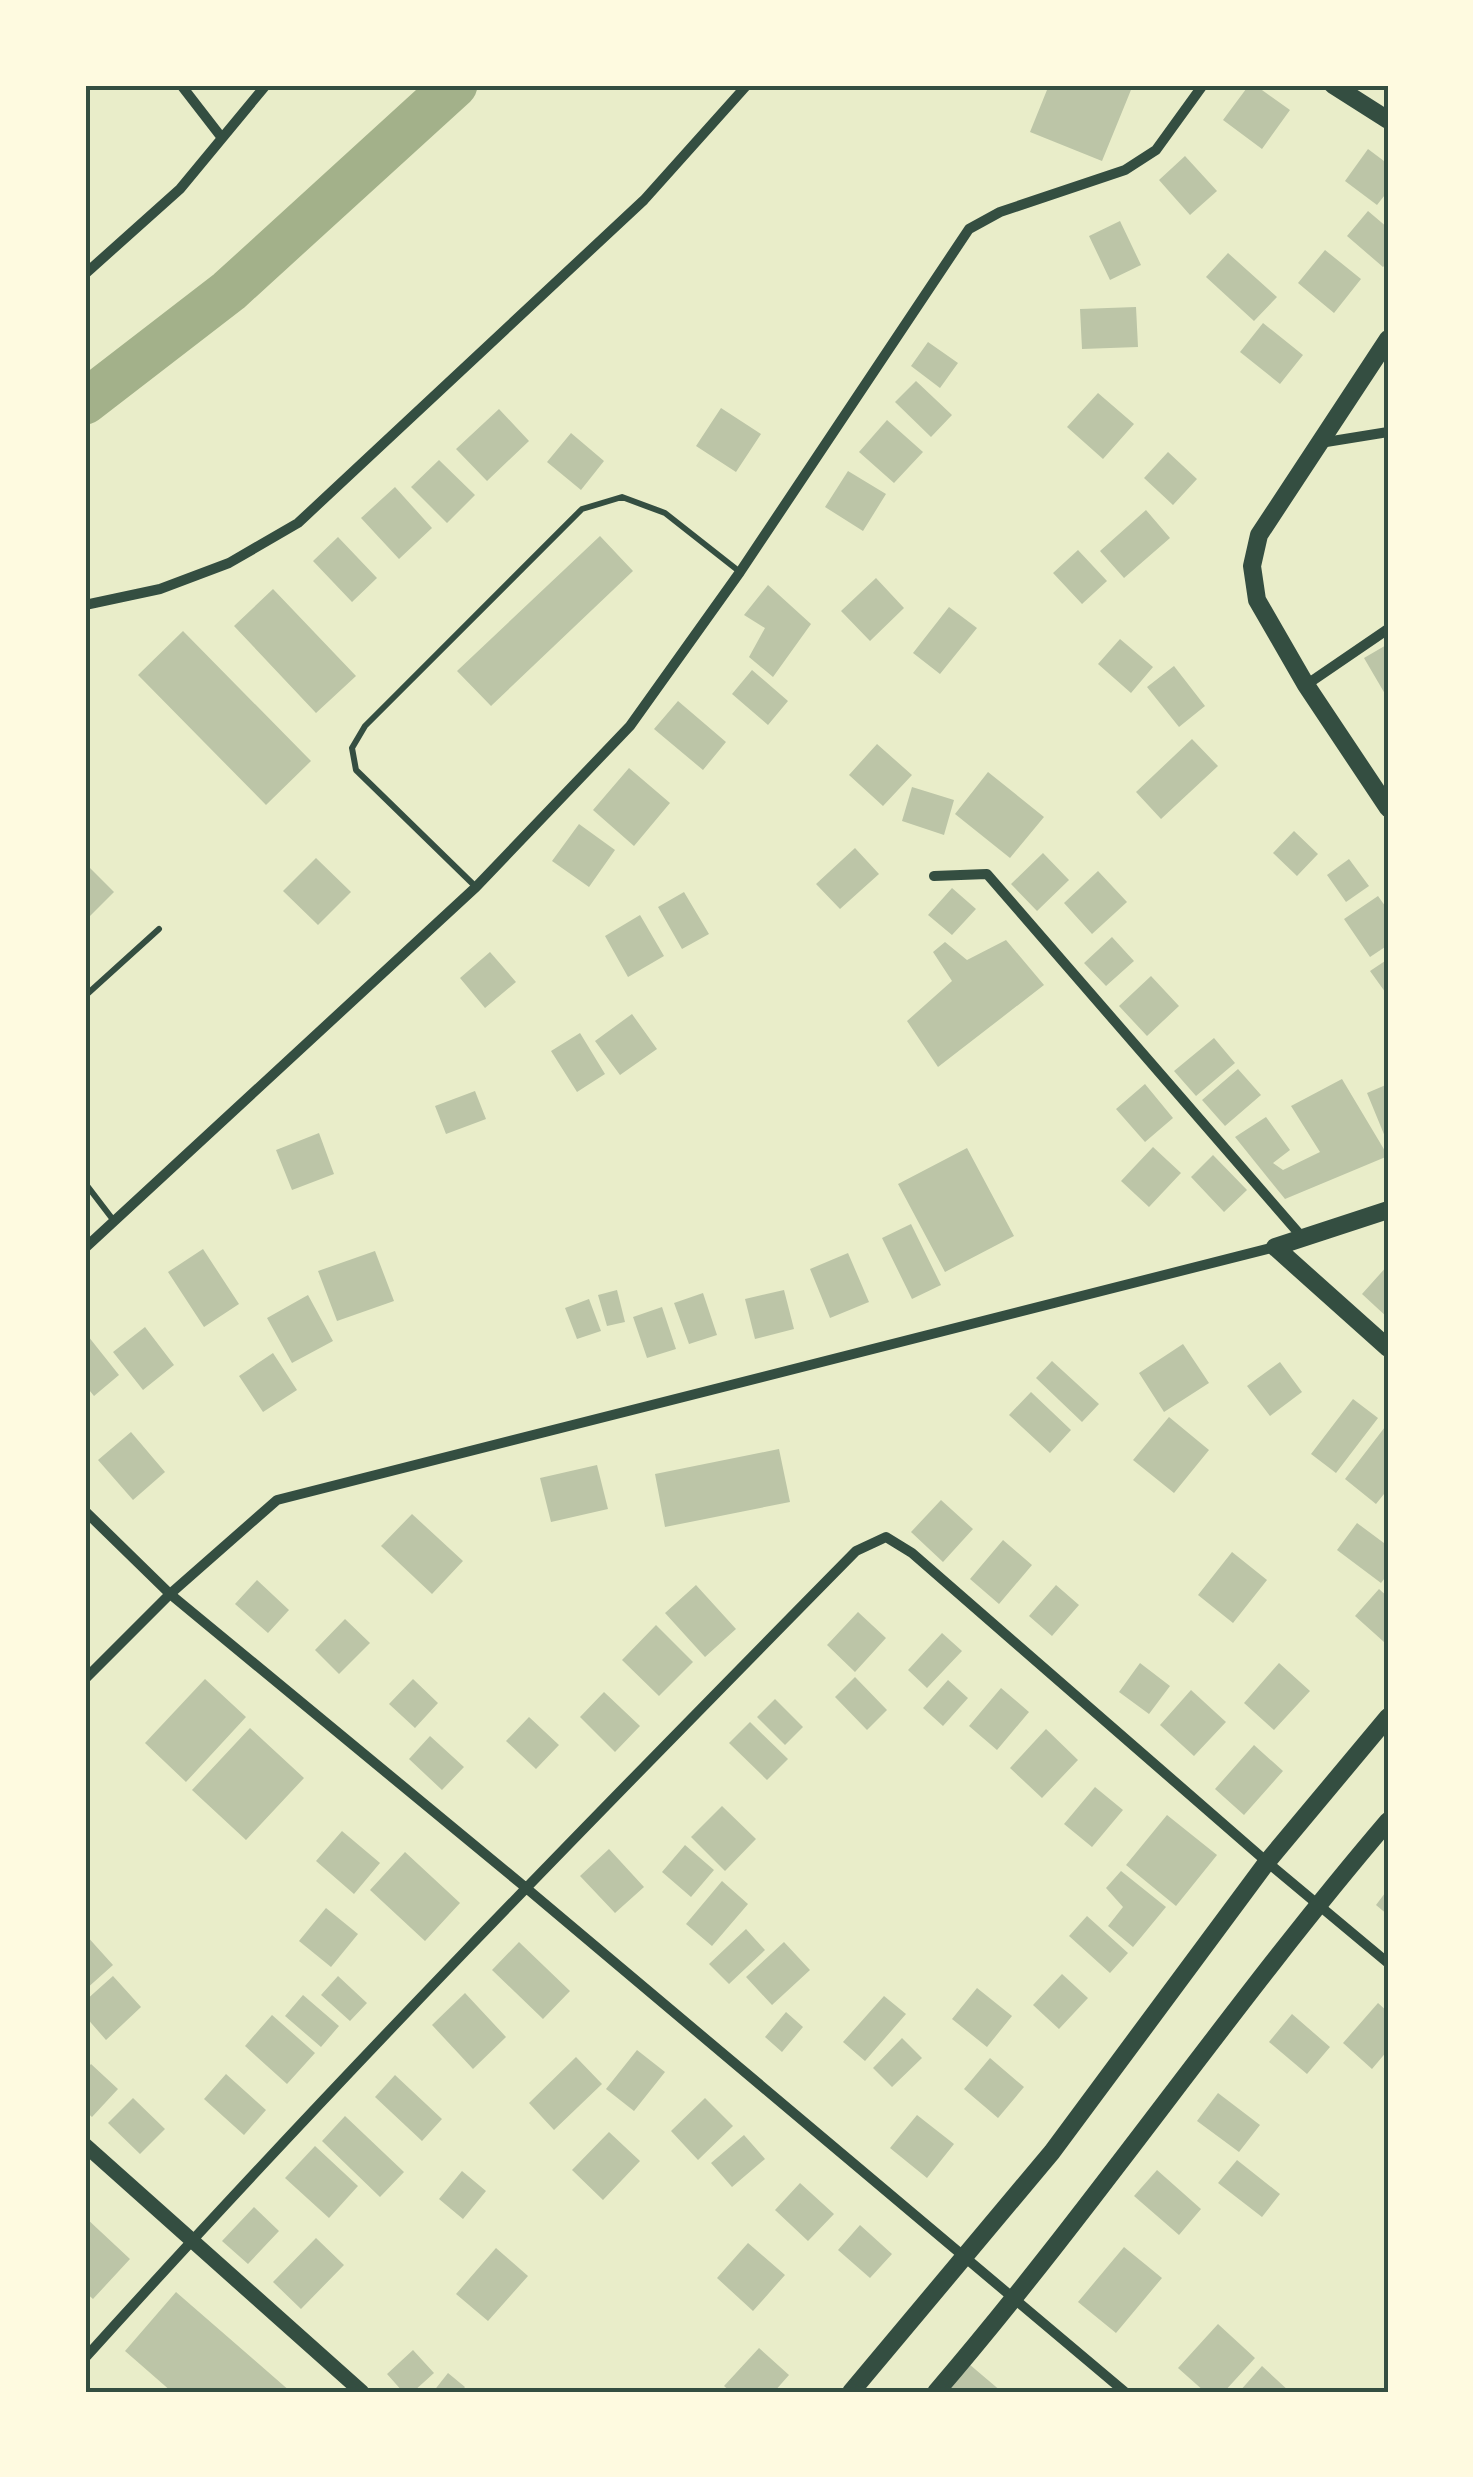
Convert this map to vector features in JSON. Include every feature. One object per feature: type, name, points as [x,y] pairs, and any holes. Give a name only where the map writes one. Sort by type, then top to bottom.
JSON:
[{"type":"main road","points":[[1333,85],[1388,120]]},
{"type":"main road","points":[[1388,339],[1258,535],[1252,566],[1257,600],[1306,686],[1388,808]]},
{"type":"main road","points":[[1388,1210],[1275,1247],[1388,1348]]},
{"type":"main road","points":[[851,2392],[1052,2152],[1267,1862],[1388,1717]]},
{"type":"main road","points":[[936,2392],[1015,2300],[1317,1904],[1388,1821]]},
{"type":"street","points":[[181,85],[222,138]]},
{"type":"street","points":[[85,274],[180,189],[266,85]]},
{"type":"street","points":[[85,605],[160,589],[229,562],[298,523],[644,200],[748,85]]},
{"type":"street","points":[[85,1248],[476,887],[630,726],[740,572],[970,229],[1000,212],[1125,170],[1156,150],[1203,85]]},
{"type":"street","points":[[1320,443],[1388,432]]},
{"type":"street","points":[[1306,686],[1388,629]]},
{"type":"street","points":[[934,876],[987,874],[1302,1237]]},
{"type":"street","points":[[85,1678],[170,1594],[278,1500],[1275,1247]]},
{"type":"street","points":[[85,1511],[170,1594],[1125,2392]]},
{"type":"street","points":[[85,2358],[525,1887],[856,1552],[886,1537],[912,1554],[1388,1963]]},
{"type":"street","points":[[85,2146],[362,2392]]},
{"type":"lane","points":[[476,887],[356,770],[352,748],[365,726],[582,508],[622,497],[665,513],[740,572]]},
{"type":"lane","points":[[85,996],[159,929]]},
{"type":"lane","points":[[85,1184],[114,1221]]},
{"type":"building","points":[[1049,85],[1133,85],[1102,161],[1030,132]]},
{"type":"building","points":[[1249,85],[1255,85],[1290,110],[1262,149],[1223,120]]},
{"type":"building","points":[[1368,149],[1388,164],[1388,191],[1377,205],[1345,181]]},
{"type":"building","points":[[1185,156],[1217,191],[1190,215],[1159,180]]},
{"type":"building","points":[[1368,211],[1388,228],[1388,262],[1383,267],[1347,236]]},
{"type":"building","points":[[1120,221],[1141,265],[1110,280],[1089,236]]},
{"type":"building","points":[[1325,250],[1361,279],[1334,313],[1298,283]]},
{"type":"building","points":[[1228,253],[1277,297],[1254,321],[1206,277]]},
{"type":"building","points":[[1136,307],[1138,347],[1082,349],[1080,309]]},
{"type":"building","points":[[1263,323],[1303,355],[1280,384],[1240,352]]},
{"type":"building","points":[[928,342],[958,363],[940,388],[911,366]]},
{"type":"building","points":[[916,381],[952,415],[931,437],[895,402]]},
{"type":"building","points":[[1098,393],[1134,424],[1103,459],[1067,427]]},
{"type":"building","points":[[721,408],[761,434],[736,472],[696,446]]},
{"type":"building","points":[[499,409],[529,441],[487,481],[456,449]]},
{"type":"building","points":[[887,420],[923,452],[894,483],[859,452]]},
{"type":"building","points":[[571,433],[604,461],[581,490],[547,462]]},
{"type":"building","points":[[1168,452],[1197,479],[1173,505],[1144,478]]},
{"type":"building","points":[[439,460],[475,495],[447,523],[411,487]]},
{"type":"building","points":[[848,471],[886,494],[863,531],[825,507]]},
{"type":"building","points":[[395,487],[432,528],[399,559],[361,518]]},
{"type":"building","points":[[1146,510],[1170,538],[1124,578],[1100,551]]},
{"type":"building","points":[[600,536],[633,571],[491,706],[457,671]]},
{"type":"building","points":[[338,537],[377,578],[352,602],[313,561]]},
{"type":"building","points":[[1078,550],[1107,581],[1082,604],[1053,573]]},
{"type":"building","points":[[876,578],[904,608],[870,641],[841,611]]},
{"type":"building","points":[[768,585],[811,624],[773,677],[749,657],[765,628],[744,615]]},
{"type":"building","points":[[273,589],[356,676],[316,713],[234,626]]},
{"type":"building","points":[[949,607],[977,628],[940,674],[913,653]]},
{"type":"building","points":[[183,631],[311,761],[266,805],[138,675]]},
{"type":"building","points":[[1120,639],[1153,667],[1131,693],[1098,664]]},
{"type":"building","points":[[1388,644],[1388,699],[1364,658]]},
{"type":"building","points":[[1174,666],[1205,706],[1179,727],[1147,687]]},
{"type":"building","points":[[752,670],[788,701],[768,725],[732,694]]},
{"type":"building","points":[[678,701],[726,742],[703,770],[654,729]]},
{"type":"building","points":[[1192,739],[1218,766],[1161,819],[1136,792]]},
{"type":"building","points":[[877,744],[912,775],[883,806],[849,775]]},
{"type":"building","points":[[629,768],[670,803],[634,846],[593,810]]},
{"type":"building","points":[[988,772],[1044,817],[1010,858],[955,814]]},
{"type":"building","points":[[912,787],[954,800],[944,835],[902,821]]},
{"type":"building","points":[[579,824],[615,850],[589,887],[552,861]]},
{"type":"building","points":[[1294,831],[1318,854],[1297,876],[1273,853]]},
{"type":"building","points":[[855,848],[879,874],[840,909],[816,884]]},
{"type":"building","points":[[1043,853],[1069,880],[1037,911],[1011,884]]},
{"type":"building","points":[[316,858],[351,892],[318,925],[283,891]]},
{"type":"building","points":[[1349,859],[1369,886],[1346,902],[1327,875]]},
{"type":"building","points":[[85,863],[114,892],[85,921]]},
{"type":"building","points":[[1098,871],[1127,902],[1092,934],[1064,903]]},
{"type":"building","points":[[952,888],[976,909],[952,935],[928,915]]},
{"type":"building","points":[[684,892],[709,934],[682,949],[658,907]]},
{"type":"building","points":[[1378,896],[1388,910],[1388,945],[1370,957],[1344,919]]},
{"type":"building","points":[[640,915],[664,956],[628,977],[605,936]]},
{"type":"building","points":[[1112,937],[1134,961],[1106,986],[1084,963]]},
{"type":"building","points":[[1006,940],[1044,985],[938,1067],[907,1021],[952,981],[933,952],[945,942],[967,960]]},
{"type":"building","points":[[490,952],[516,982],[485,1008],[460,978]]},
{"type":"building","points":[[1388,959],[1388,996],[1370,971]]},
{"type":"building","points":[[1151,976],[1179,1006],[1147,1036],[1119,1006]]},
{"type":"building","points":[[632,1014],[657,1049],[620,1075],[595,1041]]},
{"type":"building","points":[[580,1033],[605,1074],[577,1092],[551,1051]]},
{"type":"building","points":[[1214,1038],[1235,1063],[1196,1096],[1174,1071]]},
{"type":"building","points":[[1238,1069],[1261,1095],[1225,1126],[1202,1100]]},
{"type":"building","points":[[1342,1079],[1388,1156],[1285,1199],[1235,1137],[1266,1117],[1290,1150],[1273,1163],[1283,1170],[1320,1152],[1291,1106]]},
{"type":"building","points":[[1145,1084],[1173,1118],[1145,1142],[1116,1109]]},
{"type":"building","points":[[1388,1084],[1388,1144],[1367,1093]]},
{"type":"building","points":[[475,1091],[486,1119],[446,1134],[435,1106]]},
{"type":"building","points":[[319,1133],[334,1174],[292,1190],[276,1150]]},
{"type":"building","points":[[1153,1147],[1181,1173],[1149,1207],[1121,1181]]},
{"type":"building","points":[[967,1148],[1014,1236],[945,1272],[898,1184]]},
{"type":"building","points":[[1213,1155],[1247,1190],[1224,1212],[1191,1177]]},
{"type":"building","points":[[911,1224],[941,1285],[912,1299],[882,1238]]},
{"type":"building","points":[[203,1249],[239,1304],[204,1327],[168,1272]]},
{"type":"building","points":[[375,1251],[394,1301],[337,1321],[318,1271]]},
{"type":"building","points":[[848,1253],[869,1302],[830,1318],[810,1269]]},
{"type":"building","points":[[1388,1265],[1388,1318],[1362,1294]]},
{"type":"building","points":[[617,1290],[625,1322],[607,1326],[598,1295]]},
{"type":"building","points":[[784,1290],[794,1329],[755,1339],[745,1299]]},
{"type":"building","points":[[703,1293],[717,1335],[689,1344],[674,1303]]},
{"type":"building","points":[[308,1295],[333,1341],[292,1363],[267,1318]]},
{"type":"building","points":[[589,1299],[601,1331],[577,1339],[565,1308]]},
{"type":"building","points":[[662,1307],[676,1349],[647,1358],[633,1317]]},
{"type":"building","points":[[145,1327],[174,1365],[143,1390],[113,1352]]},
{"type":"building","points":[[88,1336],[119,1375],[94,1396],[85,1385]]},
{"type":"building","points":[[1183,1344],[1209,1383],[1164,1412],[1139,1373]]},
{"type":"building","points":[[273,1353],[297,1390],[263,1412],[239,1376]]},
{"type":"building","points":[[1052,1361],[1099,1404],[1082,1422],[1036,1378]]},
{"type":"building","points":[[1280,1362],[1302,1392],[1270,1416],[1247,1386]]},
{"type":"building","points":[[1031,1392],[1071,1430],[1050,1453],[1009,1415]]},
{"type":"building","points":[[1353,1399],[1378,1418],[1336,1473],[1311,1454]]},
{"type":"building","points":[[1169,1417],[1209,1450],[1174,1493],[1133,1460]]},
{"type":"building","points":[[1388,1423],[1388,1489],[1376,1504],[1345,1479]]},
{"type":"building","points":[[131,1432],[165,1472],[133,1500],[98,1460]]},
{"type":"building","points":[[779,1449],[790,1502],[665,1527],[655,1474]]},
{"type":"building","points":[[597,1465],[608,1509],[551,1522],[540,1478]]},
{"type":"building","points":[[941,1500],[973,1529],[943,1562],[911,1532]]},
{"type":"building","points":[[412,1514],[463,1561],[432,1594],[381,1546]]},
{"type":"building","points":[[1357,1523],[1388,1546],[1388,1574],[1381,1583],[1337,1550]]},
{"type":"building","points":[[1003,1540],[1032,1565],[999,1604],[970,1579]]},
{"type":"building","points":[[1232,1552],[1267,1580],[1233,1623],[1198,1595]]},
{"type":"building","points":[[257,1580],[289,1610],[268,1633],[235,1604]]},
{"type":"building","points":[[696,1585],[736,1629],[705,1657],[665,1613]]},
{"type":"building","points":[[1056,1585],[1079,1605],[1052,1636],[1029,1616]]},
{"type":"building","points":[[1379,1589],[1388,1597],[1388,1637],[1384,1642],[1355,1616]]},
{"type":"building","points":[[858,1612],[886,1638],[855,1672],[827,1645]]},
{"type":"building","points":[[345,1619],[370,1643],[339,1674],[315,1650]]},
{"type":"building","points":[[656,1625],[693,1662],[659,1696],[622,1660]]},
{"type":"building","points":[[942,1633],[962,1651],[927,1688],[908,1670]]},
{"type":"building","points":[[1140,1663],[1170,1686],[1149,1714],[1119,1692]]},
{"type":"building","points":[[1279,1663],[1310,1691],[1274,1730],[1244,1703]]},
{"type":"building","points":[[855,1677],[887,1710],[867,1730],[835,1697]]},
{"type":"building","points":[[205,1679],[246,1717],[186,1782],[145,1743]]},
{"type":"building","points":[[413,1679],[438,1703],[415,1728],[389,1704]]},
{"type":"building","points":[[948,1680],[968,1698],[943,1726],[923,1708]]},
{"type":"building","points":[[1001,1688],[1029,1712],[997,1750],[969,1726]]},
{"type":"building","points":[[1191,1690],[1226,1722],[1194,1756],[1160,1725]]},
{"type":"building","points":[[604,1692],[640,1726],[615,1752],[580,1717]]},
{"type":"building","points":[[775,1699],[803,1727],[785,1745],[757,1717]]},
{"type":"building","points":[[529,1717],[559,1745],[536,1769],[506,1741]]},
{"type":"building","points":[[750,1722],[788,1759],[767,1780],[729,1743]]},
{"type":"building","points":[[250,1728],[304,1778],[246,1840],[192,1790]]},
{"type":"building","points":[[1046,1729],[1078,1760],[1042,1798],[1010,1768]]},
{"type":"building","points":[[430,1736],[464,1767],[442,1790],[409,1759]]},
{"type":"building","points":[[1254,1745],[1283,1771],[1244,1815],[1215,1789]]},
{"type":"building","points":[[1095,1787],[1123,1810],[1092,1847],[1064,1824]]},
{"type":"building","points":[[722,1806],[756,1839],[725,1871],[691,1837]]},
{"type":"building","points":[[1167,1815],[1217,1855],[1176,1906],[1126,1865]]},
{"type":"building","points":[[342,1831],[380,1863],[354,1894],[316,1861]]},
{"type":"building","points":[[685,1845],[714,1870],[691,1897],[662,1872]]},
{"type":"building","points":[[609,1849],[644,1887],[615,1913],[580,1876]]},
{"type":"building","points":[[405,1852],[460,1903],[425,1941],[370,1890]]},
{"type":"building","points":[[1121,1871],[1166,1907],[1133,1947],[1108,1926],[1123,1907],[1106,1888]]},
{"type":"building","points":[[722,1881],[748,1904],[712,1946],[686,1924]]},
{"type":"building","points":[[1388,1889],[1388,1915],[1376,1905]]},
{"type":"building","points":[[326,1908],[358,1934],[331,1967],[299,1941]]},
{"type":"building","points":[[1087,1916],[1128,1953],[1110,1973],[1069,1936]]},
{"type":"building","points":[[746,1929],[765,1950],[729,1984],[709,1964]]},
{"type":"building","points":[[85,1934],[113,1965],[85,1990]]},
{"type":"building","points":[[519,1942],[570,1991],[543,2019],[492,1970]]},
{"type":"building","points":[[784,1942],[810,1970],[772,2005],[746,1977]]},
{"type":"building","points":[[1062,1974],[1088,1998],[1059,2029],[1033,2005]]},
{"type":"building","points":[[113,1976],[141,2007],[106,2040],[85,2016],[85,2001]]},
{"type":"building","points":[[338,1976],[367,2003],[350,2021],[321,1995]]},
{"type":"building","points":[[977,1988],[1012,2016],[987,2047],[952,2019]]},
{"type":"building","points":[[465,1993],[506,2037],[473,2069],[432,2025]]},
{"type":"building","points":[[303,1995],[339,2026],[321,2047],[285,2016]]},
{"type":"building","points":[[884,1996],[906,2014],[865,2061],[843,2042]]},
{"type":"building","points":[[1378,2003],[1388,2012],[1388,2050],[1372,2069],[1343,2043]]},
{"type":"building","points":[[786,2012],[803,2027],[782,2052],[765,2037]]},
{"type":"building","points":[[1292,2014],[1330,2047],[1307,2074],[1269,2042]]},
{"type":"building","points":[[272,2015],[315,2053],[287,2084],[245,2046]]},
{"type":"building","points":[[902,2038],[922,2058],[892,2087],[873,2068]]},
{"type":"building","points":[[637,2050],[665,2072],[634,2111],[606,2089]]},
{"type":"building","points":[[576,2057],[602,2084],[554,2130],[529,2103]]},
{"type":"building","points":[[990,2058],[1024,2087],[998,2118],[964,2089]]},
{"type":"building","points":[[91,2064],[118,2089],[92,2117],[85,2111],[85,2071]]},
{"type":"building","points":[[226,2074],[266,2110],[244,2135],[204,2099]]},
{"type":"building","points":[[395,2075],[442,2119],[422,2141],[375,2097]]},
{"type":"building","points":[[1218,2093],[1260,2125],[1239,2152],[1197,2121]]},
{"type":"building","points":[[133,2098],[165,2129],[140,2154],[108,2123]]},
{"type":"building","points":[[705,2098],[733,2126],[698,2160],[671,2131]]},
{"type":"building","points":[[917,2115],[954,2144],[927,2178],[890,2148]]},
{"type":"building","points":[[345,2116],[404,2172],[380,2197],[322,2141]]},
{"type":"building","points":[[609,2132],[640,2161],[603,2200],[572,2170]]},
{"type":"building","points":[[744,2135],[765,2159],[732,2187],[711,2163]]},
{"type":"building","points":[[315,2146],[358,2186],[329,2218],[285,2178]]},
{"type":"building","points":[[1237,2160],[1280,2194],[1262,2217],[1218,2183]]},
{"type":"building","points":[[1157,2170],[1201,2209],[1179,2235],[1134,2196]]},
{"type":"building","points":[[462,2171],[486,2191],[463,2219],[439,2199]]},
{"type":"building","points":[[800,2183],[834,2214],[808,2241],[775,2210]]},
{"type":"building","points":[[254,2207],[279,2231],[248,2264],[222,2241]]},
{"type":"building","points":[[85,2217],[130,2259],[93,2299],[85,2292]]},
{"type":"building","points":[[860,2225],[892,2254],[870,2278],[838,2250]]},
{"type":"building","points":[[316,2238],[344,2265],[301,2309],[273,2282]]},
{"type":"building","points":[[748,2243],[785,2275],[753,2311],[717,2278]]},
{"type":"building","points":[[1124,2247],[1162,2278],[1116,2333],[1078,2302]]},
{"type":"building","points":[[496,2248],[528,2276],[488,2321],[456,2294]]},
{"type":"building","points":[[176,2292],[291,2392],[172,2392],[125,2351]]},
{"type":"building","points":[[1218,2324],[1255,2358],[1224,2392],[1205,2392],[1178,2368]]},
{"type":"building","points":[[759,2348],[789,2375],[774,2392],[731,2392],[724,2386]]},
{"type":"building","points":[[413,2350],[434,2373],[413,2392],[403,2392],[387,2374]]},
{"type":"building","points":[[969,2364],[1002,2392],[946,2392]]},
{"type":"building","points":[[1262,2366],[1290,2392],[1239,2392]]},
{"type":"building","points":[[448,2373],[465,2387],[461,2392],[433,2392]]},
{"type":"waterway","points":[[85,402],[229,291],[455,85]]}]
